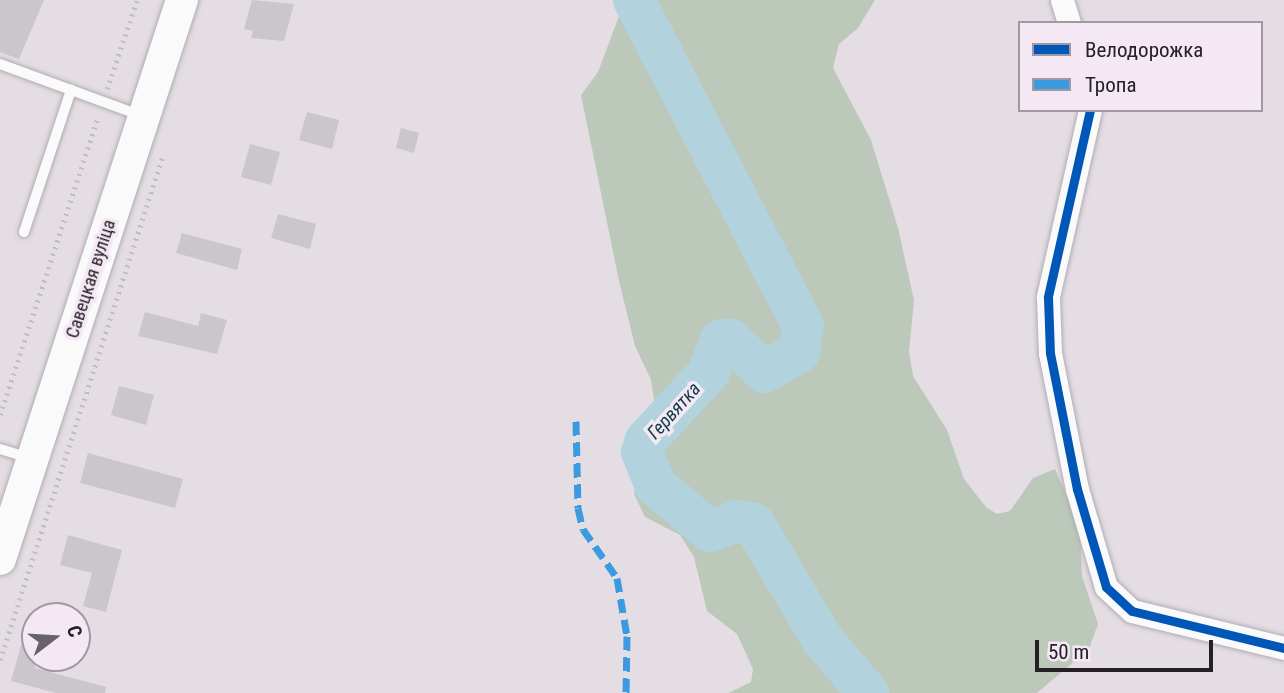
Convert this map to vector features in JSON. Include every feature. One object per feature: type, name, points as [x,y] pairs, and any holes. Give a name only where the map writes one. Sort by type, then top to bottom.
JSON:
[{"type":"main road","name":"Савецкая вуліца","points":[[0,559],[182,0]]},
{"type":"street","points":[[1062,0],[1068,21]]},
{"type":"street","points":[[1090,112],[1048,297],[1050,353],[1077,489],[1106,587],[1132,611],[1284,648]]},
{"type":"lane","points":[[0,64],[145,117]]},
{"type":"lane","points":[[24,232],[71,90]]},
{"type":"lane","points":[[0,449],[33,459]]},
{"type":"path","points":[[0,415],[137,0]]},
{"type":"path","points":[[0,660],[166,143]]},
{"type":"green space","points":[[625,0],[875,0],[858,28],[839,44],[833,68],[871,140],[898,228],[914,300],[909,352],[913,376],[947,430],[964,479],[986,507],[997,514],[1010,511],[1033,478],[1055,469],[1080,526],[1082,576],[1098,624],[1089,649],[1037,693],[728,693],[751,682],[753,669],[737,634],[707,611],[694,557],[680,535],[645,517],[634,494],[644,455],[658,432],[657,418],[651,380],[635,346],[619,281],[581,95],[598,72]]},
{"type":"building","points":[[0,0],[44,0],[19,59],[0,52]]},
{"type":"building","points":[[252,0],[294,4],[284,41],[251,38],[253,31],[244,29]]},
{"type":"building","points":[[307,112],[339,120],[332,149],[299,140]]},
{"type":"building","points":[[401,128],[419,133],[414,153],[396,148]]},
{"type":"building","points":[[250,144],[280,152],[271,185],[241,177]]},
{"type":"building","points":[[278,214],[316,224],[310,249],[271,238]]},
{"type":"building","points":[[182,233],[242,249],[237,270],[176,253]]},
{"type":"building","points":[[145,312],[198,326],[201,313],[227,320],[217,354],[138,336]]},
{"type":"building","points":[[119,386],[154,395],[146,425],[111,415]]},
{"type":"building","points":[[88,453],[183,479],[175,508],[80,483]]},
{"type":"building","points":[[68,535],[122,550],[106,612],[91,608],[91,602],[84,602],[92,573],[60,565]]},
{"type":"building","points":[[21,645],[21,672],[50,672],[106,687],[105,693],[56,693],[11,681]]},
{"type":"waterway","name":"Гервятка","points":[[634,0],[803,326],[799,352],[764,372],[731,340],[721,340],[709,372],[646,440],[642,452],[655,485],[710,531],[737,521],[754,524],[822,639],[868,693]]},
{"type":"marked path","points":[[576,421],[578,508],[583,529],[617,578],[627,636],[626,693]]},
{"type":"cycle path","points":[[1090,112],[1048,297],[1050,353],[1077,489],[1106,587],[1132,611],[1284,648]]}]
